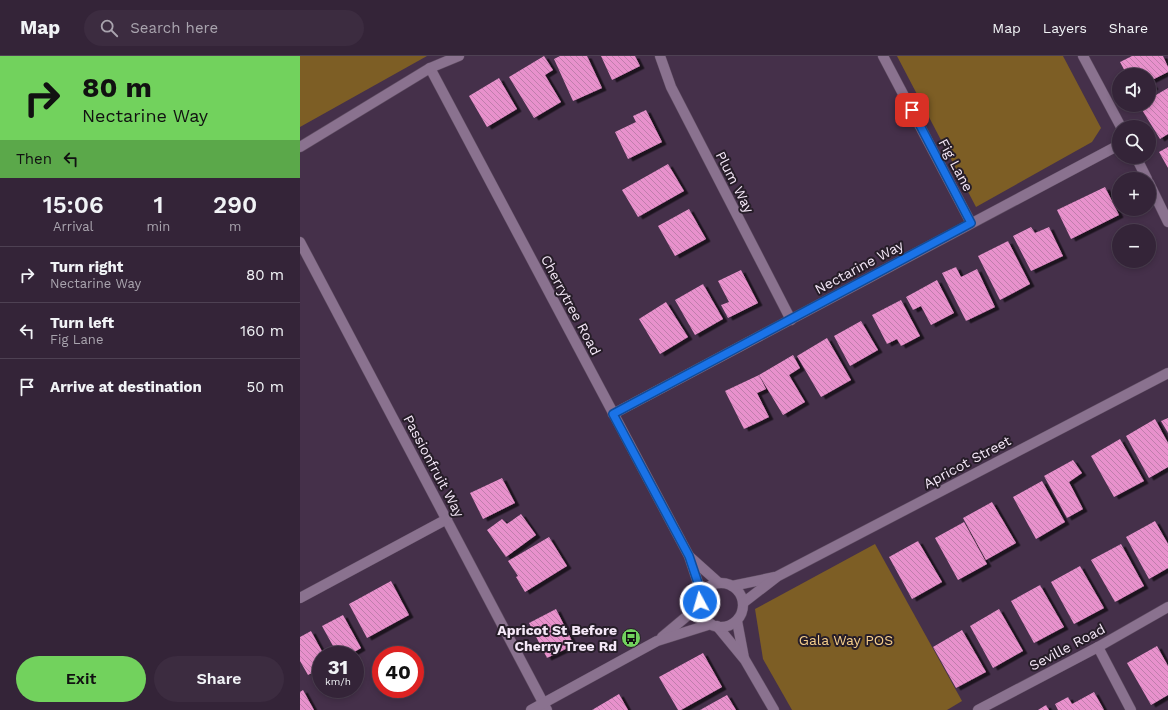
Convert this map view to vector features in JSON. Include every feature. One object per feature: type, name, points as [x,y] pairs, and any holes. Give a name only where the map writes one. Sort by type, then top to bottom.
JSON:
[{"type":"street","points":[[300,148],[430,68],[460,56]]},
{"type":"street","name":"Plum Way","points":[[660,56],[671,87],[790,320]]},
{"type":"street","name":"Fig Lane","points":[[883,56],[971,223]]},
{"type":"street","points":[[1083,56],[1117,120]]},
{"type":"street","name":"Cherrytree Road","points":[[430,68],[689,556],[702,595]]},
{"type":"street","name":"Nectarine Way","points":[[613,414],[1112,148]]},
{"type":"street","points":[[1156,197],[1168,222]]},
{"type":"street","name":"Passionfruit Way","points":[[300,242],[545,707]]},
{"type":"street","name":"Apricot Street","points":[[743,603],[778,576],[1168,373]]},
{"type":"street","points":[[300,598],[447,519]]},
{"type":"street","name":"Cherrytree Road","points":[[689,556],[719,583]]},
{"type":"street","name":"Apricot Street","points":[[732,586],[778,576]]},
{"type":"street","points":[[658,641],[714,625],[726,626],[736,621],[743,610],[743,603],[742,596],[732,586],[719,583],[706,589],[702,595],[699,606],[701,614],[706,621],[714,625],[745,660],[774,710]]},
{"type":"street","points":[[531,710],[545,707],[658,641],[699,606]]},
{"type":"street","name":"Seville Road","points":[[978,710],[1098,647],[1168,607]]},
{"type":"street","points":[[736,621],[745,660]]},
{"type":"street","points":[[1098,647],[1131,710]]},
{"type":"green space","points":[[300,56],[427,56],[300,127]]},
{"type":"green space","points":[[897,56],[1063,56],[1101,128],[1092,142],[976,207]]},
{"type":"green space","name":"Gala Way POS","points":[[875,544],[962,701],[947,710],[792,710],[763,659],[755,609]]},
{"type":"building","points":[[544,56],[553,70],[545,75],[561,102],[534,118],[509,77]]},
{"type":"building","points":[[560,56],[587,56],[602,88],[573,101],[554,59]]},
{"type":"building","points":[[601,56],[635,56],[640,66],[612,80]]},
{"type":"building","points":[[1132,56],[1163,56],[1168,67],[1168,72],[1156,78],[1156,68],[1123,68],[1120,62]]},
{"type":"building","points":[[499,78],[517,109],[487,127],[469,96]]},
{"type":"building","points":[[1168,88],[1168,134],[1160,139],[1156,133],[1156,120],[1148,120],[1143,112],[1156,112],[1156,95]]},
{"type":"building","points":[[646,110],[662,142],[628,159],[615,132],[636,122],[633,116]]},
{"type":"building","points":[[1168,147],[1168,168],[1159,152]]},
{"type":"building","points":[[668,164],[684,191],[638,217],[622,190]]},
{"type":"building","points":[[1105,187],[1112,201],[1112,216],[1117,216],[1071,239],[1057,210]]},
{"type":"building","points":[[689,209],[706,239],[675,256],[658,226]]},
{"type":"building","points":[[1031,227],[1035,233],[1049,227],[1063,256],[1031,271],[1013,236]]},
{"type":"building","points":[[1008,241],[1030,284],[1000,300],[978,256]]},
{"type":"building","points":[[956,267],[961,277],[977,269],[995,307],[966,321],[942,273]]},
{"type":"building","points":[[741,270],[758,303],[728,318],[721,305],[729,302],[718,281]]},
{"type":"building","points":[[937,280],[954,313],[931,325],[921,306],[913,310],[906,297]]},
{"type":"building","points":[[703,284],[723,319],[695,335],[675,300]]},
{"type":"building","points":[[901,300],[920,336],[901,346],[897,339],[887,344],[872,315]]},
{"type":"building","points":[[666,302],[688,337],[660,354],[639,319]]},
{"type":"building","points":[[861,321],[878,350],[850,366],[834,336]]},
{"type":"building","points":[[827,338],[851,380],[821,397],[797,356]]},
{"type":"building","points":[[793,355],[800,368],[789,375],[805,402],[783,415],[759,375]]},
{"type":"building","points":[[759,375],[766,389],[757,393],[769,417],[744,429],[725,391]]},
{"type":"building","points":[[1168,418],[1168,433],[1161,421]]},
{"type":"building","points":[[1155,419],[1168,443],[1168,467],[1149,478],[1126,436]]},
{"type":"building","points":[[1120,439],[1144,481],[1114,497],[1091,456]]},
{"type":"building","points":[[1073,460],[1082,473],[1069,482],[1083,509],[1067,518],[1044,476]]},
{"type":"building","points":[[502,478],[515,503],[483,519],[470,493]]},
{"type":"building","points":[[1042,481],[1065,522],[1036,539],[1013,497]]},
{"type":"building","points":[[992,502],[1016,543],[986,560],[963,518]]},
{"type":"building","points":[[521,514],[536,535],[506,557],[487,530],[502,519],[507,524]]},
{"type":"building","points":[[1155,521],[1168,544],[1168,568],[1149,579],[1126,537]]},
{"type":"building","points":[[964,522],[987,564],[958,580],[935,538]]},
{"type":"building","points":[[549,537],[567,566],[525,592],[516,577],[518,576],[508,561]]},
{"type":"building","points":[[918,541],[942,582],[912,599],[889,557]]},
{"type":"building","points":[[1121,544],[1144,586],[1115,602],[1091,560]]},
{"type":"building","points":[[1080,566],[1104,608],[1074,624],[1051,582]]},
{"type":"building","points":[[391,581],[409,615],[367,638],[349,604]]},
{"type":"building","points":[[1040,585],[1064,627],[1034,643],[1011,601]]},
{"type":"building","points":[[556,609],[574,645],[547,658],[529,623]]},
{"type":"building","points":[[999,609],[1023,651],[993,668],[970,626]]},
{"type":"building","points":[[343,615],[360,646],[333,646],[322,626]]},
{"type":"building","points":[[962,630],[986,672],[956,688],[933,647]]},
{"type":"building","points":[[311,631],[319,646],[312,646],[312,673],[308,675],[300,661],[300,637]]},
{"type":"building","points":[[1157,646],[1168,666],[1168,695],[1151,705],[1127,663]]},
{"type":"building","points":[[703,653],[722,687],[681,710],[678,710],[659,677]]},
{"type":"building","points":[[303,690],[314,710],[300,710],[300,692]]},
{"type":"building","points":[[1094,692],[1104,710],[1058,710],[1055,704],[1068,697],[1072,704]]},
{"type":"building","points":[[619,694],[628,710],[592,710]]},
{"type":"building","points":[[727,695],[736,710],[700,710]]},
{"type":"building","points":[[1046,705],[1049,710],[1038,710]]},
{"type":"place","name":"Apricot St Before Cherry Tree Rd","points":[[631,638]]},
{"type":"route","points":[[700,602],[702,595],[689,556],[613,414],[971,223],[912,110]]}]
